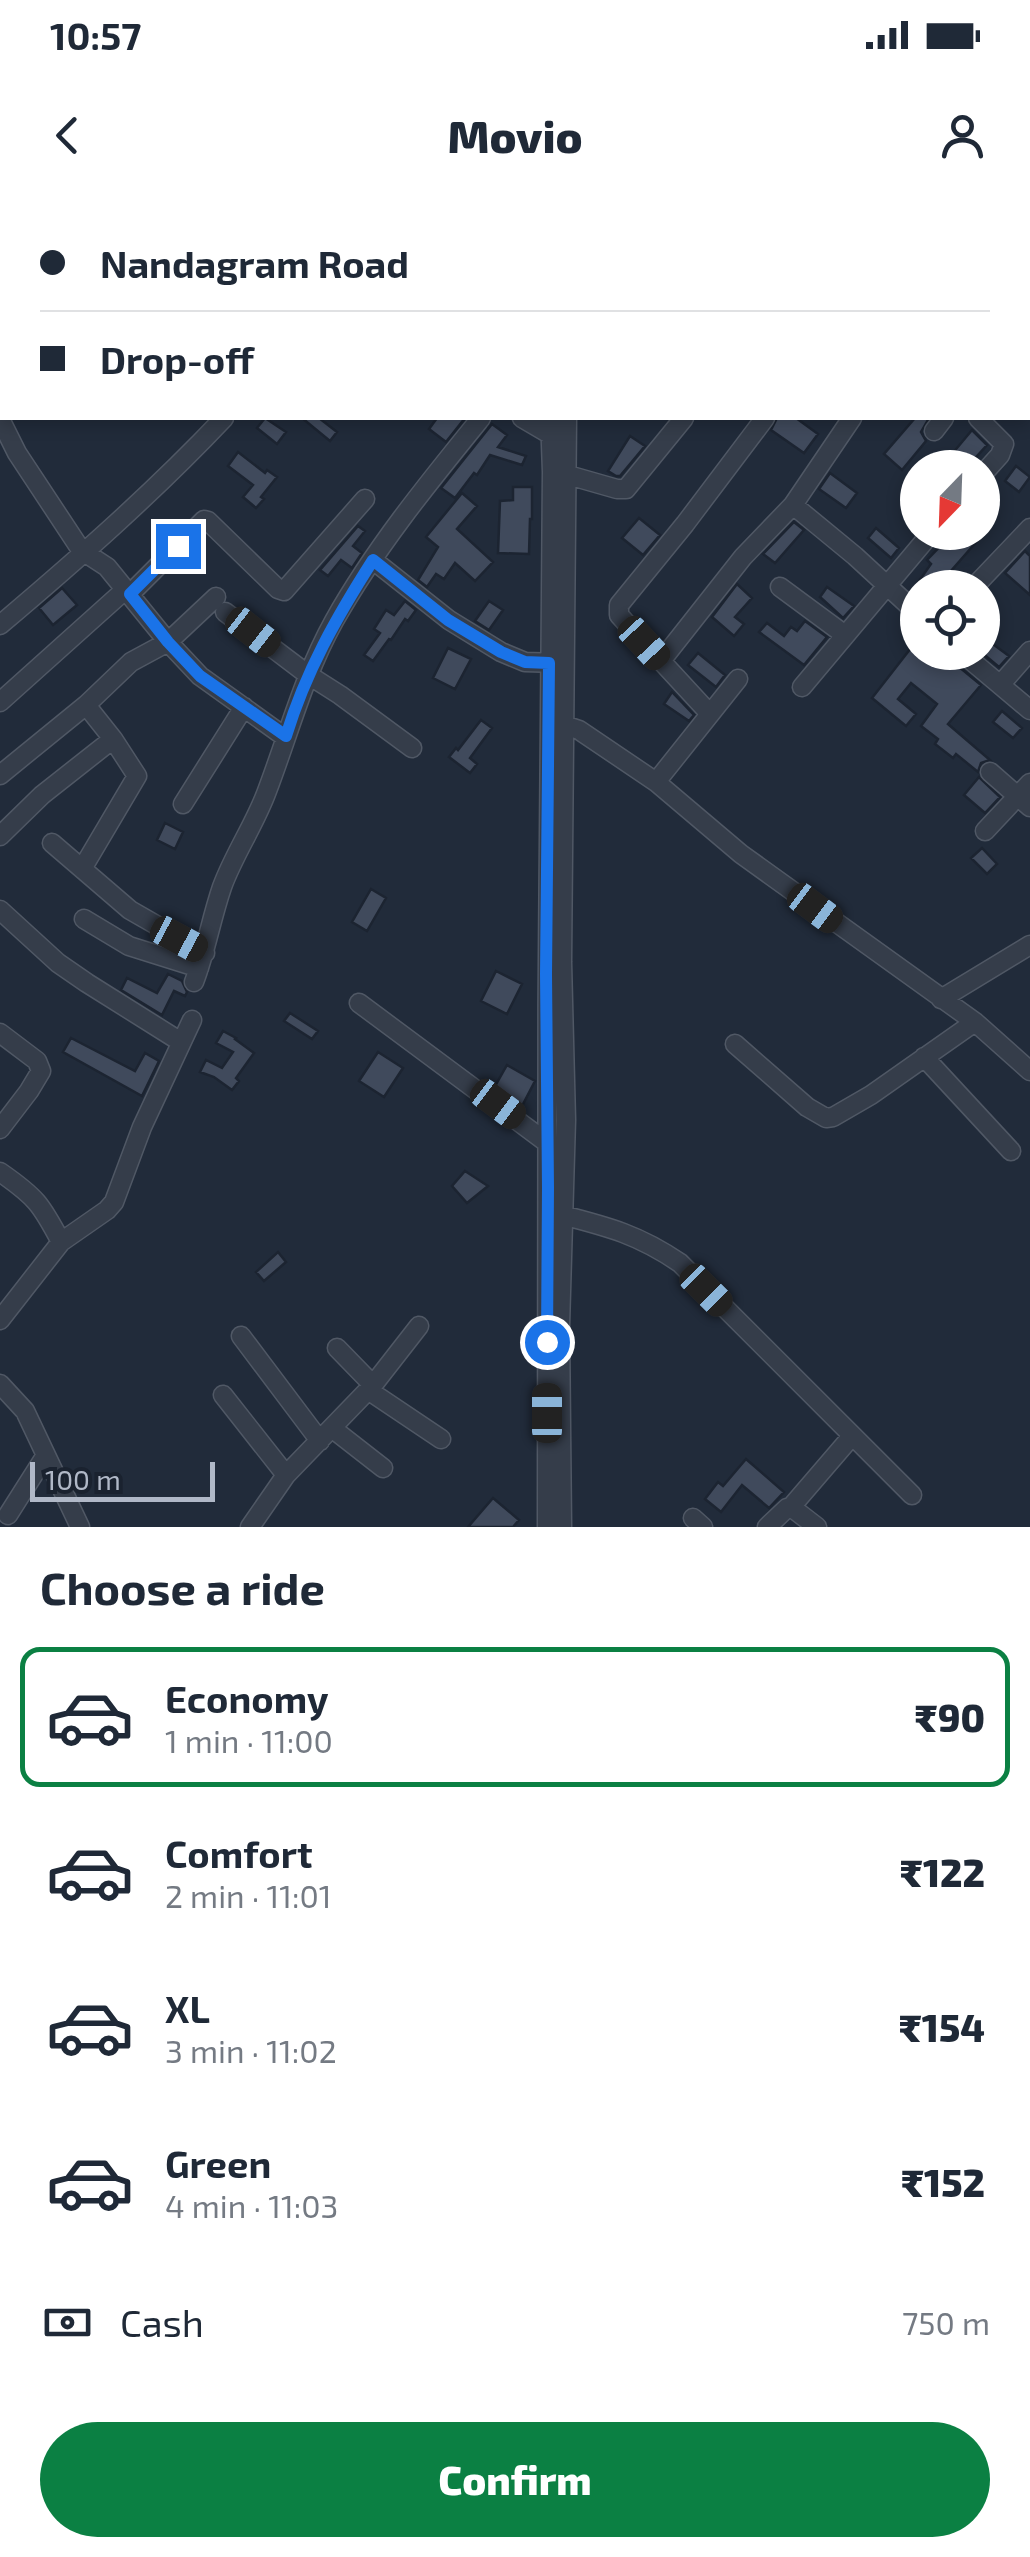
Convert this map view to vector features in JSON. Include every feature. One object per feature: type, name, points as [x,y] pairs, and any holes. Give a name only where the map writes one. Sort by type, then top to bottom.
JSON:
[{"type":"street","points":[[0,420],[76,545],[107,567],[200,676],[286,736]]},
{"type":"street","points":[[0,624],[86,553],[222,420]]},
{"type":"street","points":[[199,968],[222,887],[266,796],[307,674],[373,560],[480,420]]},
{"type":"street","points":[[557,663],[568,475],[567,420]]},
{"type":"street","points":[[568,475],[626,490],[682,420]]},
{"type":"street","points":[[710,714],[619,615],[619,605],[763,420]]},
{"type":"street","points":[[661,661],[743,557],[793,504],[851,420]]},
{"type":"street","points":[[980,420],[1004,444],[1000,456]]},
{"type":"street","points":[[550,426],[557,722],[555,1043],[546,1142],[554,1307],[554,1413],[562,1527]]},
{"type":"street","points":[[0,702],[204,520],[284,591],[365,498]]},
{"type":"street","points":[[793,504],[900,598]]},
{"type":"street","points":[[990,570],[1030,528]]},
{"type":"street","points":[[802,688],[916,550]]},
{"type":"street","points":[[373,560],[448,620],[501,652],[525,662],[557,663]]},
{"type":"street","points":[[780,586],[845,635]]},
{"type":"street","points":[[0,776],[86,706],[130,662],[168,642],[221,604],[307,674],[412,748]]},
{"type":"street","points":[[1000,685],[1030,651]]},
{"type":"street","points":[[982,670],[1030,710]]},
{"type":"street","points":[[656,782],[738,679]]},
{"type":"street","points":[[82,869],[138,776],[86,706]]},
{"type":"street","points":[[184,804],[244,707]]},
{"type":"street","points":[[557,722],[598,741],[656,782],[741,854],[974,1022],[1030,1071]]},
{"type":"street","points":[[0,836],[42,795],[112,739]]},
{"type":"street","points":[[984,830],[1026,796],[990,772]]},
{"type":"street","points":[[52,843],[199,968]]},
{"type":"street","points":[[0,910],[86,984],[182,1042]]},
{"type":"street","points":[[84,919],[128,946],[199,968]]},
{"type":"street","points":[[941,999],[1030,945]]},
{"type":"street","points":[[360,1003],[546,1142]]},
{"type":"street","points":[[0,1320],[61,1242],[114,1202],[142,1127],[192,1020]]},
{"type":"street","points":[[735,1044],[807,1107],[826,1118],[870,1094],[974,1022]]},
{"type":"street","points":[[0,1033],[37,1061],[41,1070],[0,1129]]},
{"type":"street","points":[[554,1307],[566,1120],[555,1043]]},
{"type":"street","points":[[924,1057],[1011,1151]]},
{"type":"street","points":[[0,1172],[32,1194],[61,1242]]},
{"type":"street","points":[[562,1215],[635,1236],[680,1264],[912,1495]]},
{"type":"street","points":[[250,1527],[286,1475],[370,1388],[419,1326]]},
{"type":"street","points":[[241,1336],[326,1435],[383,1468]]},
{"type":"street","points":[[337,1348],[370,1388],[441,1438]]},
{"type":"street","points":[[0,1384],[25,1411],[80,1527]]},
{"type":"street","points":[[223,1395],[286,1475]]},
{"type":"street","points":[[546,1527],[554,1413]]},
{"type":"street","points":[[767,1527],[791,1507],[852,1436]]},
{"type":"street","points":[[8,1515],[46,1455]]},
{"type":"street","points":[[791,1507],[817,1527]]},
{"type":"building","points":[[268,420],[286,432],[277,444],[257,428]]},
{"type":"building","points":[[304,420],[322,420],[337,432],[330,441]]},
{"type":"building","points":[[436,420],[463,420],[446,442],[429,429]]},
{"type":"building","points":[[776,420],[799,420],[818,434],[804,453],[771,430]]},
{"type":"building","points":[[913,420],[928,420],[921,432],[926,441],[919,450],[900,450],[900,468],[884,454]]},
{"type":"building","points":[[492,424],[507,435],[498,447],[526,456],[522,465],[490,455],[455,498],[441,488]]},
{"type":"building","points":[[972,430],[987,445],[982,450],[955,450]]},
{"type":"building","points":[[630,436],[645,446],[616,476],[608,471]]},
{"type":"building","points":[[238,452],[265,473],[267,470],[277,477],[256,508],[243,497],[253,485],[228,466]]},
{"type":"building","points":[[1016,466],[1030,477],[1019,492],[1005,481]]},
{"type":"building","points":[[830,473],[857,493],[846,508],[819,489]]},
{"type":"building","points":[[513,487],[532,487],[529,554],[498,553],[500,501],[513,500]]},
{"type":"building","points":[[462,493],[477,506],[457,529],[493,562],[475,581],[455,563],[444,579],[436,574],[427,587],[418,580],[438,547],[426,537]]},
{"type":"building","points":[[639,518],[660,535],[643,555],[622,538]]},
{"type":"building","points":[[794,522],[804,530],[775,563],[763,554]]},
{"type":"building","points":[[358,526],[365,531],[353,546],[362,553],[352,568],[341,560],[328,576],[320,570]]},
{"type":"building","points":[[876,528],[899,548],[891,558],[868,538]]},
{"type":"building","points":[[937,550],[969,550],[952,570],[927,570],[931,564],[927,560]]},
{"type":"building","points":[[1025,551],[1030,556],[1030,595],[1005,573]]},
{"type":"building","points":[[737,584],[752,598],[735,617],[744,624],[734,636],[712,617]]},
{"type":"building","points":[[827,587],[854,606],[843,618],[820,597]]},
{"type":"building","points":[[62,588],[77,605],[53,625],[39,608]]},
{"type":"building","points":[[405,601],[416,610],[373,661],[364,655],[380,633],[374,629],[386,610],[394,615]]},
{"type":"building","points":[[489,601],[503,610],[489,630],[475,621]]},
{"type":"building","points":[[805,621],[827,637],[804,665],[759,632],[767,623],[784,636],[791,627],[797,631]]},
{"type":"building","points":[[448,648],[471,659],[455,689],[433,678]]},
{"type":"building","points":[[1000,649],[1009,656],[1000,666]]},
{"type":"building","points":[[698,653],[725,675],[716,687],[688,665]]},
{"type":"building","points":[[900,662],[900,670],[963,670],[981,685],[948,724],[990,760],[981,763],[978,772],[956,754],[953,758],[935,744],[938,739],[921,726],[937,704],[911,683],[898,699],[916,714],[906,726],[872,698]]},
{"type":"building","points":[[672,692],[694,715],[689,721],[664,704]]},
{"type":"building","points":[[1002,711],[1022,728],[1013,738],[993,722]]},
{"type":"building","points":[[481,720],[492,728],[470,758],[477,764],[470,773],[449,757]]},
{"type":"building","points":[[979,777],[1000,797],[985,813],[964,795]]},
{"type":"building","points":[[165,823],[183,832],[175,849],[157,840]]},
{"type":"building","points":[[982,848],[997,864],[987,874],[971,858]]},
{"type":"building","points":[[371,889],[386,898],[367,931],[352,922]]},
{"type":"building","points":[[496,971],[522,984],[507,1014],[481,1001]]},
{"type":"building","points":[[168,974],[182,981],[187,992],[185,996],[174,991],[162,1015],[121,990],[127,978],[157,993]]},
{"type":"building","points":[[290,1013],[318,1031],[312,1039],[284,1021]]},
{"type":"building","points":[[223,1031],[254,1053],[232,1090],[200,1072],[206,1060],[222,1068],[233,1052],[216,1043]]},
{"type":"building","points":[[71,1038],[135,1071],[145,1053],[159,1061],[142,1096],[63,1052]]},
{"type":"building","points":[[378,1052],[403,1068],[384,1097],[359,1081]]},
{"type":"building","points":[[507,1065],[535,1081],[521,1108],[494,1088]]},
{"type":"building","points":[[465,1171],[488,1186],[467,1203],[452,1186]]},
{"type":"building","points":[[278,1252],[286,1262],[264,1281],[256,1272]]},
{"type":"building","points":[[746,1459],[784,1492],[769,1508],[742,1485],[721,1512],[705,1499],[718,1482],[723,1486]]},
{"type":"building","points":[[493,1498],[519,1520],[513,1527],[468,1527]]},
{"type":"route","points":[[178,546],[130,594],[200,676],[286,736],[307,674],[373,560],[448,620],[501,652],[525,662],[549,663],[547,1342]]}]
